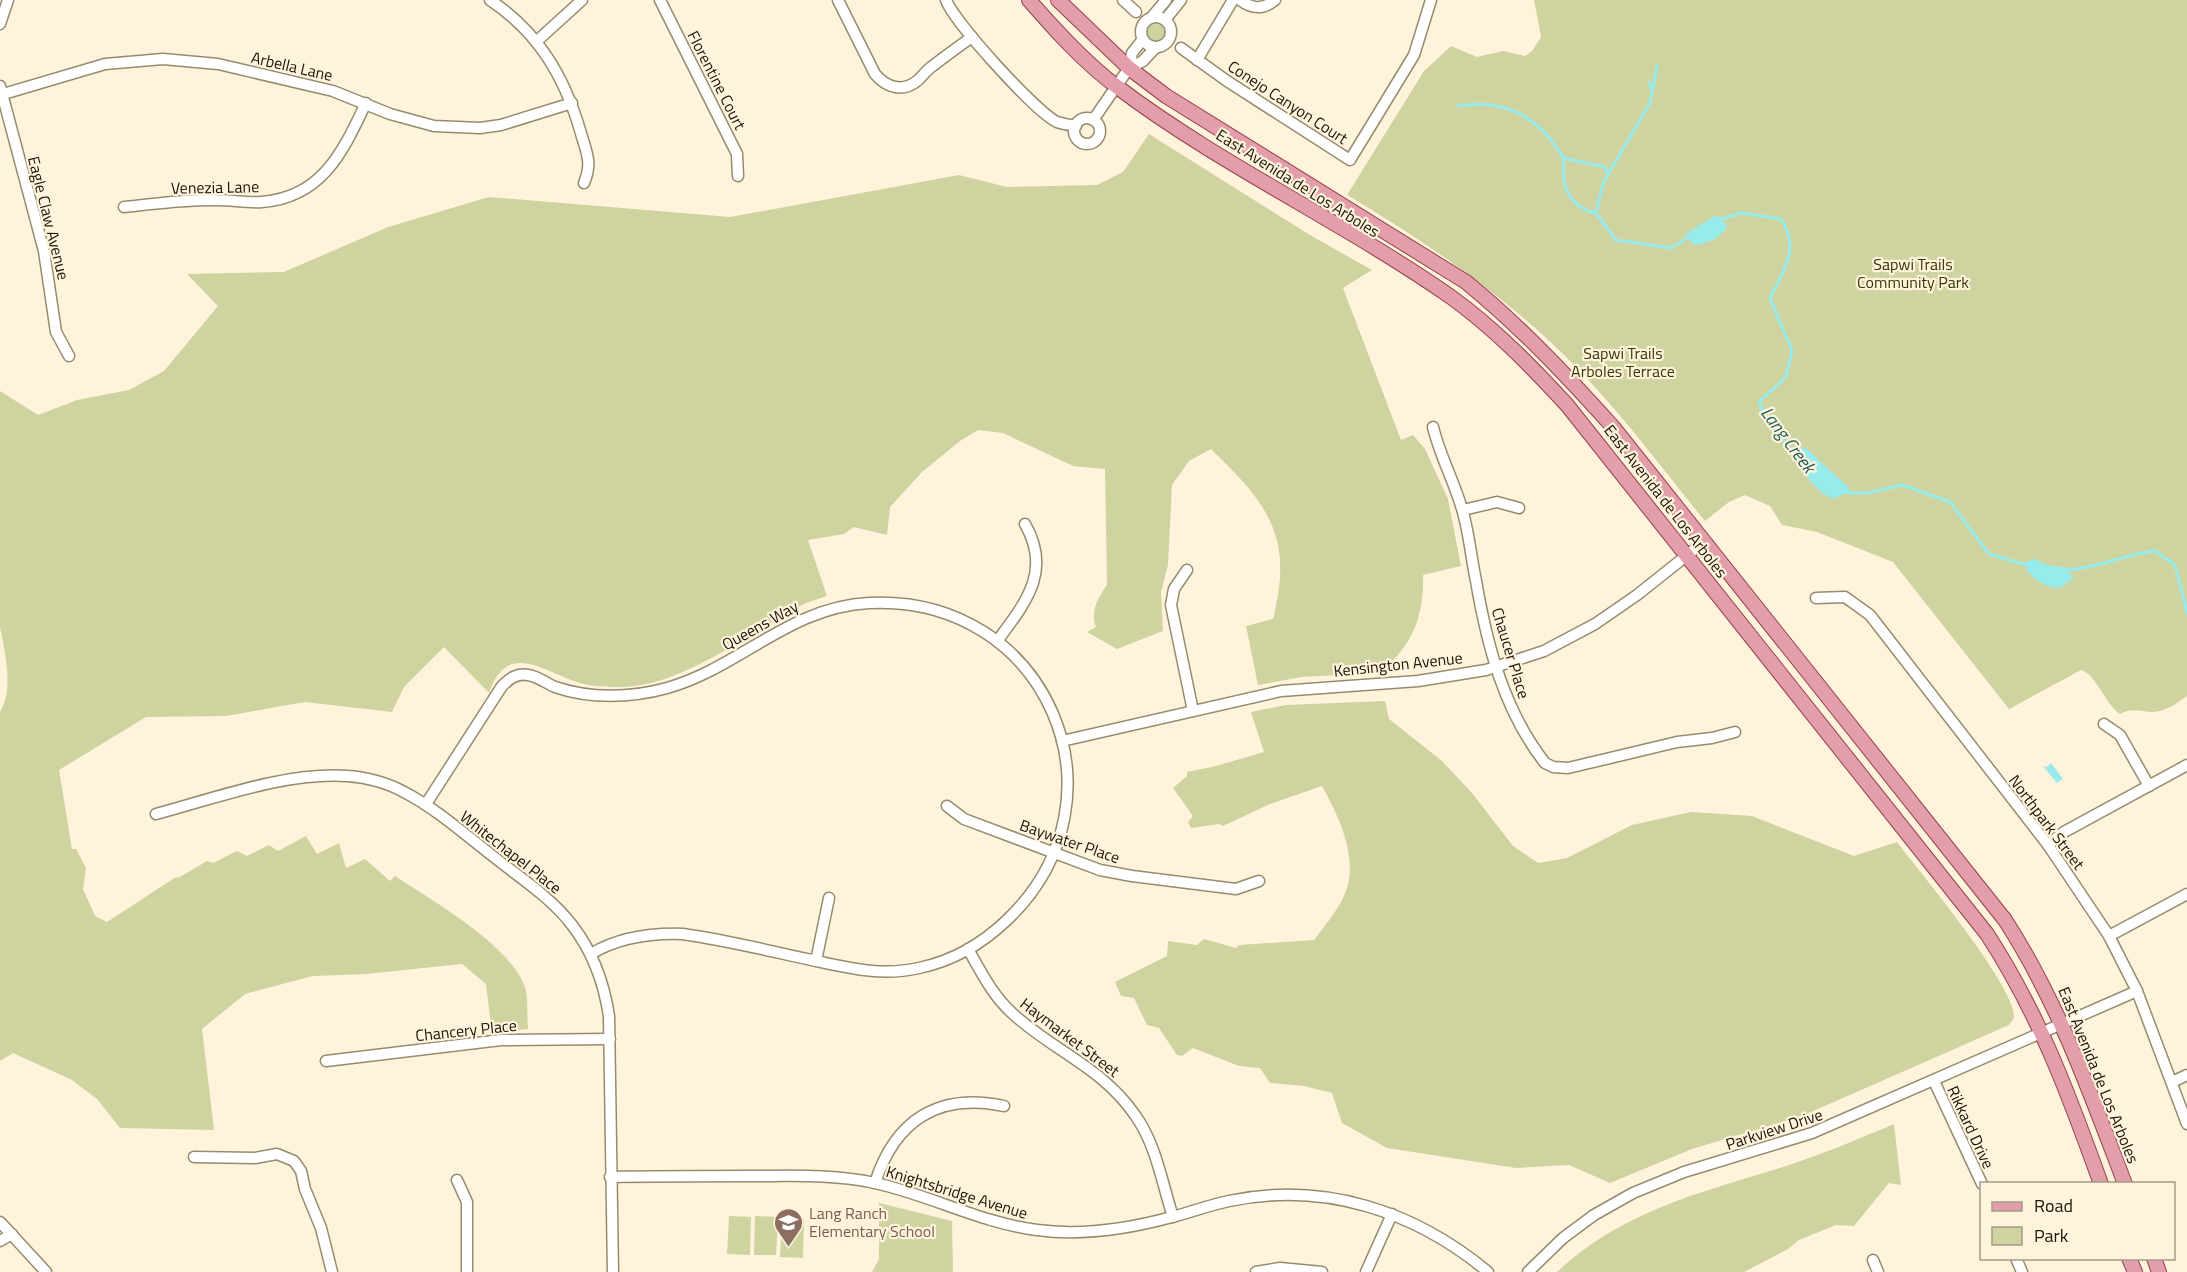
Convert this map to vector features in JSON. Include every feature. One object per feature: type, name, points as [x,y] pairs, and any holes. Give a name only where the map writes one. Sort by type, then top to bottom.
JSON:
[{"type":"main road","name":"East Avenida de Los Arboles","points":[[1029,0],[1074,48],[1115,86],[1187,134],[1451,297],[1529,364],[1568,405],[1970,910],[2006,962],[2043,1032],[2101,1182]]},
{"type":"main road","name":"East Avenida de Los Arboles","points":[[1058,0],[1129,68],[1166,96],[1428,257],[1493,305],[1544,352],[1613,427],[1987,894],[2021,944],[2063,1023],[2124,1182]]},
{"type":"street","points":[[0,24],[8,0]]},
{"type":"street","points":[[490,0],[519,22],[537,41],[556,70],[572,103],[591,168],[584,183]]},
{"type":"street","points":[[537,41],[582,0]]},
{"type":"street","name":"Florentine Court","points":[[660,0],[737,154],[738,176]]},
{"type":"street","points":[[838,0],[875,74],[880,81],[895,87],[910,86],[918,81],[926,70],[972,37]]},
{"type":"street","points":[[946,0],[972,37],[1052,118],[1056,128],[1083,144],[1095,142],[1100,130],[1093,120],[1085,119],[1076,126]]},
{"type":"street","points":[[1123,0],[1136,12]]},
{"type":"street","points":[[1129,68],[1132,53],[1143,39],[1143,25],[1166,0]]},
{"type":"street","points":[[1165,20],[1181,0]]},
{"type":"street","points":[[1197,60],[1233,0]]},
{"type":"street","points":[[1240,0],[1248,6],[1259,8],[1275,0]]},
{"type":"street","name":"Conejo Canyon Court","points":[[1181,48],[1350,160],[1414,55],[1431,0]]},
{"type":"street","points":[[1093,120],[1129,68],[1143,61],[1156,47],[1165,44],[1170,37],[1171,27],[1165,20],[1151,18]]},
{"type":"street","points":[[1143,39],[1156,47]]},
{"type":"street","name":"Arbella Lane","points":[[1,92],[96,66],[163,59],[218,64],[333,91],[413,121],[456,128],[501,125],[572,103]]},
{"type":"street","name":"Eagle Claw Avenue","points":[[1,92],[44,251],[56,332],[69,356]]},
{"type":"street","name":"Venezia Lane","points":[[124,207],[196,200],[263,202],[296,193],[312,185],[334,165],[366,103]]},
{"type":"street","points":[[1052,118],[1076,126]]},
{"type":"street","points":[[1076,126],[1076,138]]},
{"type":"street","name":"Chaucer Place","points":[[1433,427],[1437,447],[1463,510],[1479,601],[1496,666],[1510,706],[1545,763],[1553,767],[1568,768],[1677,742],[1712,738],[1735,732]]},
{"type":"street","points":[[1463,510],[1497,502],[1519,508]]},
{"type":"street","points":[[998,640],[1022,607],[1036,575],[1037,555],[1025,525]]},
{"type":"street","name":"Kensington Avenue","points":[[1062,741],[1281,691],[1418,681],[1496,666],[1544,651],[1595,624],[1705,541]]},
{"type":"street","points":[[1187,570],[1174,589],[1170,605],[1193,711]]},
{"type":"street","name":"Northpark Street","points":[[1816,598],[1845,597],[1870,615],[2048,845],[2109,936],[2137,991],[2187,1124]]},
{"type":"street","name":"Queens Way","points":[[426,804],[502,686],[516,676],[530,675],[555,687],[591,695],[621,696],[652,692],[694,678],[810,615],[868,603],[901,603],[937,610],[968,620],[998,640],[1020,660],[1038,684],[1053,712],[1067,768],[1067,797],[1063,824],[1055,852],[1040,882],[1021,907],[998,929],[968,949],[927,966],[897,971],[858,971],[683,934],[659,933],[634,938],[614,943],[591,954]]},
{"type":"street","points":[[2104,724],[2120,735],[2149,786]]},
{"type":"street","points":[[2048,845],[2064,832],[2187,765]]},
{"type":"street","name":"Whitechapel Place","points":[[156,814],[293,779],[323,775],[351,776],[402,791],[426,804],[551,902],[572,925],[591,954],[606,993],[610,1038],[613,1272]]},
{"type":"street","name":"Baywater Place","points":[[947,806],[963,819],[1100,870],[1236,889],[1259,881]]},
{"type":"street","points":[[2109,936],[2187,894]]},
{"type":"street","points":[[816,961],[829,898]]},
{"type":"street","name":"Haymarket Street","points":[[968,949],[988,985],[1011,1012],[1095,1071],[1126,1103],[1151,1144],[1173,1217]]},
{"type":"street","name":"Parkview Drive","points":[[1528,1272],[1563,1238],[1594,1215],[1633,1193],[1684,1172],[1812,1133],[2137,991]]},
{"type":"street","name":"Chancery Place","points":[[326,1061],[501,1040],[610,1038]]},
{"type":"street","points":[[2172,1082],[2187,1076]]},
{"type":"street","name":"Rikkard Drive","points":[[1934,1081],[1981,1182]]},
{"type":"street","points":[[875,1183],[892,1142],[922,1115],[960,1102],[984,1101],[1004,1106]]},
{"type":"street","points":[[194,1157],[255,1158],[277,1154],[294,1161],[302,1171],[305,1189],[321,1228],[332,1272]]},
{"type":"street","name":"Knightsbridge Avenue","points":[[610,1177],[805,1175],[840,1177],[875,1183],[988,1219],[1036,1230],[1096,1231],[1173,1217],[1228,1201],[1284,1194],[1336,1197],[1392,1214],[1448,1241],[1488,1272]]},
{"type":"street","points":[[457,1180],[467,1202],[467,1272]]},
{"type":"street","points":[[1366,1272],[1392,1214]]},
{"type":"street","points":[[0,1222],[46,1272]]},
{"type":"street","points":[[0,1241],[12,1234]]},
{"type":"street","points":[[1873,1260],[1878,1272]]},
{"type":"street","points":[[1256,1272],[1280,1268],[1322,1272]]},
{"type":"green space","name":"Sapwi Trails Community Park","points":[[1534,0],[2187,0],[2187,696],[2163,710],[2153,712],[2132,710],[2120,714],[2091,677],[2081,670],[2009,709],[1893,562],[1817,532],[1782,525],[1770,506],[1745,495],[1729,502],[1705,521],[1603,396],[1541,334],[1462,270],[1347,195],[1424,71],[1451,46],[1477,57],[1503,51],[1525,56],[1532,51],[1541,37]]},
{"type":"green space","points":[[1156,23],[1162,26],[1165,32],[1162,38],[1156,41],[1150,38],[1147,32],[1150,26]]},
{"type":"green space","points":[[1149,134],[1310,235],[1372,270],[1343,288],[1401,440],[1413,435],[1425,449],[1448,499],[1461,566],[1423,575],[1422,600],[1417,623],[1406,644],[1390,663],[1392,672],[1302,677],[1258,685],[1246,626],[1273,619],[1279,590],[1278,544],[1261,505],[1248,487],[1211,449],[1189,461],[1172,485],[1168,565],[1161,592],[1163,631],[1117,649],[1087,632],[1096,627],[1094,616],[1096,605],[1107,585],[1105,469],[1073,466],[1003,433],[978,430],[960,441],[922,472],[890,507],[887,535],[854,527],[844,534],[808,540],[827,596],[806,603],[718,654],[672,677],[648,684],[625,687],[599,686],[571,680],[530,664],[518,663],[507,666],[497,676],[489,693],[444,647],[404,687],[392,712],[305,702],[226,716],[146,717],[59,770],[72,849],[76,849],[86,868],[83,889],[95,916],[107,922],[176,877],[178,878],[207,861],[213,863],[237,851],[247,856],[269,845],[278,851],[306,836],[317,854],[339,843],[346,868],[365,859],[390,881],[395,876],[450,912],[490,942],[519,975],[526,991],[528,1029],[492,1033],[486,984],[462,964],[366,974],[313,976],[245,994],[202,1029],[214,1130],[120,1128],[97,1099],[72,1080],[13,1053],[0,1061],[0,712],[7,693],[7,682],[6,659],[0,627],[0,391],[38,415],[77,400],[129,390],[164,371],[218,306],[187,274],[284,272],[388,227],[489,197],[730,217],[959,175],[1007,187],[1097,185],[1123,172]]},
{"type":"green space","points":[[1385,701],[1389,719],[1442,761],[1472,793],[1513,846],[1538,863],[1567,858],[1632,825],[1691,812],[1752,816],[1854,856],[1897,842],[1984,957],[2011,1003],[2014,1018],[2009,1025],[1802,1116],[1692,1149],[1610,1183],[1569,1165],[1516,1168],[1387,1148],[1342,1123],[1332,1093],[1304,1086],[1270,1083],[1260,1068],[1239,1066],[1193,1048],[1182,1056],[1177,1055],[1159,1028],[1147,1025],[1134,998],[1121,996],[1115,982],[1167,956],[1168,941],[1197,945],[1204,939],[1236,948],[1239,945],[1314,940],[1341,902],[1347,888],[1350,862],[1340,822],[1322,786],[1270,804],[1223,826],[1219,824],[1191,828],[1188,822],[1193,816],[1173,788],[1187,776],[1187,772],[1264,752],[1251,712],[1286,705]]},
{"type":"green space","points":[[1894,1124],[1901,1185],[1889,1183],[1854,1226],[1836,1225],[1799,1240],[1788,1249],[1744,1272],[1557,1272],[1608,1233],[1664,1206],[1783,1167]]},
{"type":"green space","points":[[879,1203],[952,1221],[953,1272],[872,1272],[879,1259]]},
{"type":"green space","points":[[729,1216],[751,1217],[750,1255],[727,1254]]},
{"type":"green space","points":[[755,1216],[778,1217],[776,1255],[754,1255]]},
{"type":"green space","points":[[782,1218],[804,1219],[803,1258],[780,1257]]},
{"type":"water","points":[[1715,216],[1721,217],[1727,226],[1713,240],[1694,245],[1685,234]]},
{"type":"water","points":[[1796,447],[1806,448],[1851,490],[1834,499],[1823,494],[1810,481],[1792,456]]},
{"type":"water","points":[[2035,559],[2047,565],[2068,568],[2073,579],[2059,588],[2040,583],[2026,569],[2027,561]]},
{"type":"water","points":[[2051,763],[2063,779],[2057,783],[2043,766],[2047,767]]},
{"type":"waterway","points":[[1653,88],[1657,66]]},
{"type":"waterway","name":"Lang Creek","points":[[1649,82],[1652,91],[1650,103],[1603,183],[1596,213],[1616,240],[1671,248],[1689,237]]},
{"type":"waterway","points":[[1458,106],[1490,105],[1505,108],[1531,120],[1553,142],[1562,156],[1565,185],[1570,197],[1579,206],[1596,213]]},
{"type":"waterway","points":[[1563,158],[1605,167],[1608,175]]},
{"type":"waterway","name":"Lang Creek","points":[[1719,220],[1741,213],[1781,219],[1787,230],[1790,240],[1788,259],[1770,299],[1792,350],[1786,377],[1759,402],[1766,417],[1795,455]]},
{"type":"waterway","name":"Lang Creek","points":[[1846,493],[1868,493],[1902,485],[1950,502],[1989,554],[2030,566]]},
{"type":"waterway","name":"Lang Creek","points":[[2066,570],[2155,551],[2175,565],[2187,613]]},
{"type":"place","name":"Lang Ranch Elementary School","points":[[788,1248]]},
{"type":"park label","name":"Sapwi Trails Arboles Terrace","points":[[1623,362]]}]
